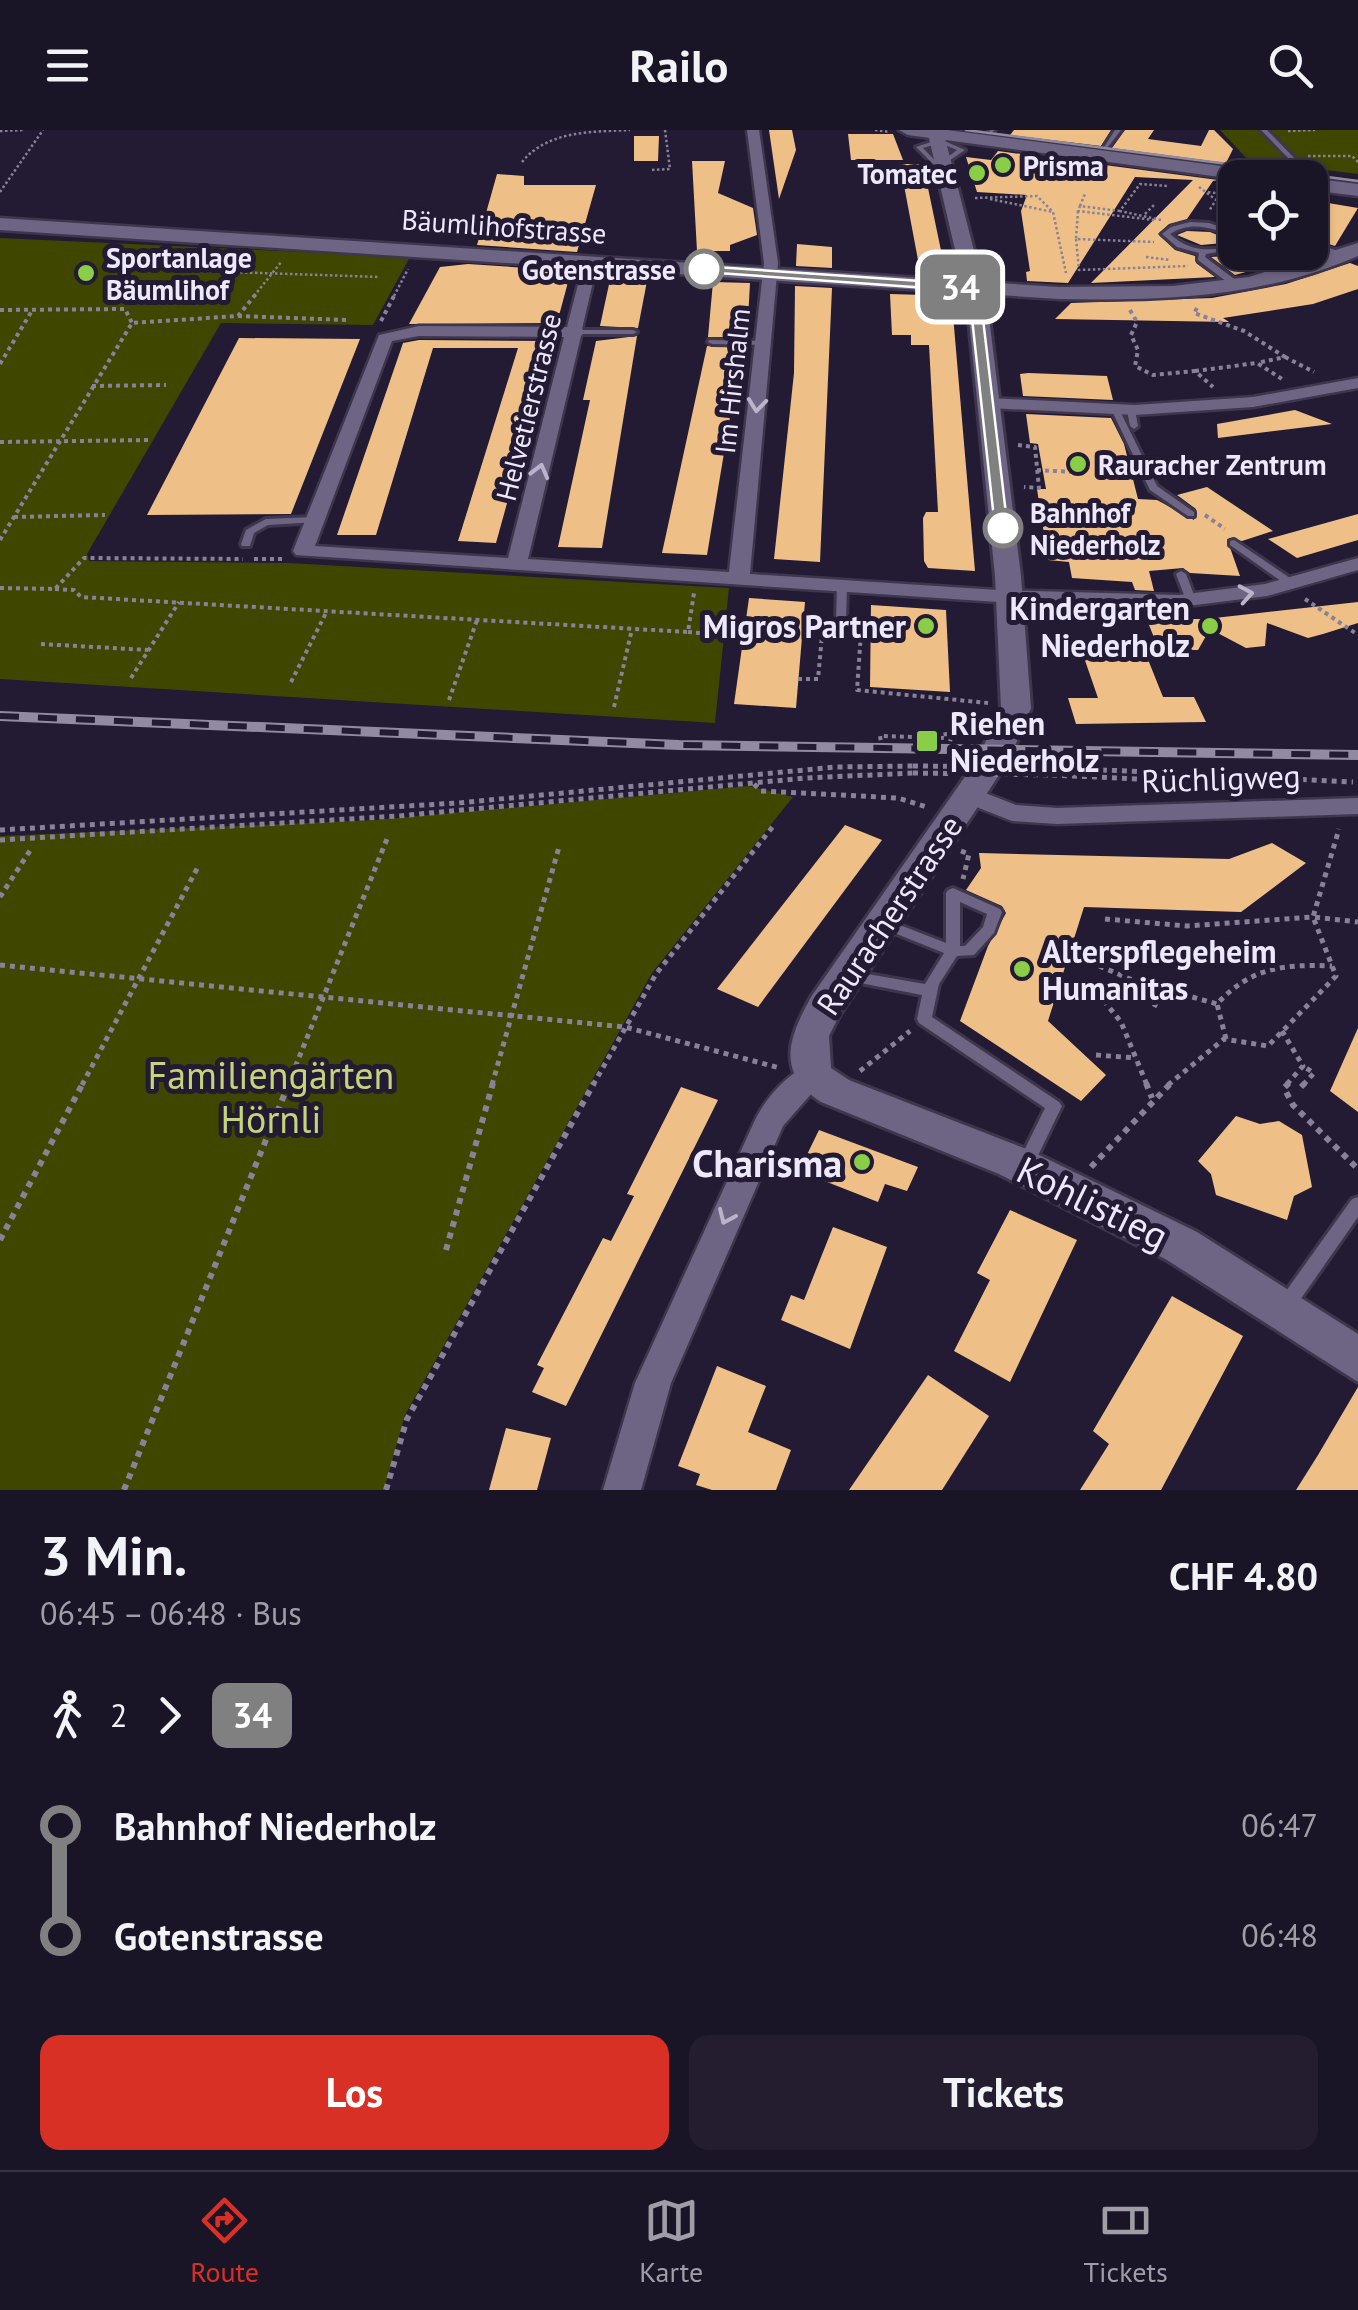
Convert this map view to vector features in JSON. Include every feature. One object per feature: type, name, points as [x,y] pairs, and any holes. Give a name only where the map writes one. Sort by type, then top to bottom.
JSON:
[{"type":"main road","points":[[908,130],[936,138],[1218,170]]},
{"type":"main road","points":[[1328,186],[1358,190]]},
{"type":"main road","name":"Bäumlihofstrasse","points":[[0,224],[1070,294],[1176,292],[1238,286],[1351,252]]},
{"type":"street","name":"Im Hirshalm","points":[[739,578],[771,273],[753,130]]},
{"type":"street","points":[[936,138],[974,288],[1010,596],[1012,719]]},
{"type":"street","name":"Helvetierstrasse","points":[[516,566],[577,332],[591,262]]},
{"type":"street","points":[[577,332],[392,334],[379,346],[303,550],[1010,596],[1191,600],[1289,584],[1358,564]]},
{"type":"street","points":[[989,403],[1127,415],[1358,383]]},
{"type":"street","name":"Rauracherstrasse","points":[[824,1084],[810,1036],[846,976],[962,807],[1012,719]]},
{"type":"street","name":"Rüchligweg","points":[[962,807],[1058,816],[1355,796]]},
{"type":"street","points":[[622,1490],[653,1383],[770,1120],[779,1106],[824,1084]]},
{"type":"street","name":"Kohlistieg","points":[[824,1084],[1024,1168],[1182,1246],[1358,1360]]},
{"type":"lane","points":[[1106,146],[1118,130]]},
{"type":"lane","points":[[1264,130],[1291,160]]},
{"type":"lane","points":[[1218,230],[1200,225],[1168,230],[1173,243],[1203,251],[1218,249]]},
{"type":"lane","points":[[1203,251],[1201,258],[1238,286]]},
{"type":"lane","points":[[577,332],[633,332]]},
{"type":"lane","points":[[712,342],[764,344]]},
{"type":"lane","points":[[1127,415],[1153,488],[1191,514]]},
{"type":"lane","points":[[246,544],[249,532],[262,524],[314,520]]},
{"type":"lane","points":[[1235,540],[1289,584]]},
{"type":"lane","points":[[1181,574],[1191,600]]},
{"type":"lane","points":[[841,624],[853,586]]},
{"type":"lane","points":[[882,924],[953,951],[931,991],[924,1020],[1054,1106],[1024,1168]]},
{"type":"lane","points":[[846,976],[931,991]]},
{"type":"lane","points":[[1282,1312],[1358,1204]]},
{"type":"path","points":[[0,132],[25,130]]},
{"type":"path","points":[[0,192],[42,130]]},
{"type":"path","points":[[522,162],[529,149],[550,139],[630,130]]},
{"type":"path","points":[[652,170],[670,170],[665,130]]},
{"type":"path","points":[[1290,156],[1352,156],[1358,162]]},
{"type":"path","points":[[1200,225],[1216,200],[1196,186],[1207,168]]},
{"type":"path","points":[[1120,211],[1140,184],[1218,193]]},
{"type":"path","points":[[1086,194],[1074,226],[1079,270],[1209,266]]},
{"type":"path","points":[[952,198],[1037,196],[1053,212],[1070,294]]},
{"type":"path","points":[[988,198],[1053,212]]},
{"type":"path","points":[[1145,214],[1155,204]]},
{"type":"path","points":[[1079,208],[1145,214],[1167,222],[1079,208]]},
{"type":"path","points":[[1076,239],[1173,243]]},
{"type":"path","points":[[238,316],[296,242]]},
{"type":"path","points":[[392,334],[378,327],[418,250]]},
{"type":"path","points":[[1146,256],[1182,266]]},
{"type":"path","points":[[200,271],[380,278]]},
{"type":"path","points":[[1176,292],[1197,308],[1194,313],[1200,318],[1244,331],[1285,358],[1318,373]]},
{"type":"path","points":[[1115,294],[1138,322],[1131,335],[1138,350],[1134,356],[1138,367],[1153,375],[1285,358]]},
{"type":"path","points":[[0,364],[33,309]]},
{"type":"path","points":[[0,310],[125,309],[132,323]]},
{"type":"path","points":[[132,323],[238,316],[347,320]]},
{"type":"path","points":[[0,540],[132,323]]},
{"type":"path","points":[[1257,363],[1304,393]]},
{"type":"path","points":[[1132,374],[1138,367]]},
{"type":"path","points":[[1195,371],[1230,403]]},
{"type":"path","points":[[92,386],[166,386]]},
{"type":"path","points":[[0,442],[150,440]]},
{"type":"path","points":[[1016,445],[1035,447],[1040,488],[1021,486]]},
{"type":"path","points":[[1038,470],[1073,472]]},
{"type":"path","points":[[1020,477],[1038,478]]},
{"type":"path","points":[[1205,515],[1235,540]]},
{"type":"path","points":[[14,517],[105,516]]},
{"type":"path","points":[[55,588],[84,558],[293,560],[303,550]]},
{"type":"path","points":[[688,632],[696,576]]},
{"type":"path","points":[[1289,584],[1358,635]]},
{"type":"path","points":[[853,586],[858,690],[1012,719]]},
{"type":"path","points":[[0,588],[74,590],[81,597],[712,634]]},
{"type":"path","points":[[131,678],[179,602]]},
{"type":"path","points":[[292,682],[327,611]]},
{"type":"path","points":[[449,700],[477,620]]},
{"type":"path","points":[[798,679],[818,679],[823,622]]},
{"type":"path","points":[[614,707],[632,629]]},
{"type":"path","points":[[41,644],[148,650]]},
{"type":"path","points":[[948,749],[945,731],[1012,719]]},
{"type":"path","points":[[882,748],[880,736],[949,738]]},
{"type":"path","points":[[0,830],[458,804],[836,767],[1052,774],[1355,796]]},
{"type":"path","points":[[0,840],[398,816],[913,769],[1042,767],[1355,796]]},
{"type":"path","points":[[754,784],[761,790],[786,794],[898,798],[962,807]]},
{"type":"path","points":[[1070,1190],[1152,1098],[1226,1039],[1268,1046],[1336,976],[1313,917],[1355,796]]},
{"type":"path","points":[[386,1490],[416,1402],[625,1028],[684,935],[774,825]]},
{"type":"path","points":[[124,1490],[388,839]]},
{"type":"path","points":[[446,1250],[559,847]]},
{"type":"path","points":[[0,897],[32,849]]},
{"type":"path","points":[[0,1240],[199,865]]},
{"type":"path","points":[[1104,920],[1188,926],[1313,917],[1358,922]]},
{"type":"path","points":[[1090,962],[1150,988],[1218,1004]]},
{"type":"path","points":[[0,965],[625,1028],[824,1084],[924,1020]]},
{"type":"path","points":[[1226,1039],[1218,1004],[1228,990],[1262,967],[1332,966]]},
{"type":"path","points":[[1091,985],[1120,1022],[1152,1098]]},
{"type":"path","points":[[1154,1007],[1164,989]]},
{"type":"path","points":[[1282,1031],[1303,1066],[1314,1073],[1302,1087]]},
{"type":"path","points":[[1096,1055],[1136,1058]]},
{"type":"path","points":[[1303,1066],[1284,1088],[1293,1106],[1358,1169]]},
{"type":"green space","points":[[1220,130],[1358,130],[1358,174],[1328,170],[1328,160],[1248,160]]},
{"type":"green space","points":[[981,131],[1218,162],[1218,167],[976,136]]},
{"type":"green space","points":[[1328,176],[1358,180],[1358,185],[1328,181]]},
{"type":"green space","points":[[0,238],[410,257],[373,325],[221,323],[87,554],[89,561],[288,563],[729,588],[715,723],[0,679]]},
{"type":"green space","name":"Familiengärten Hörnli","points":[[749,786],[793,797],[652,973],[405,1415],[384,1490],[0,1490],[0,836],[375,820]]},
{"type":"building","points":[[769,130],[792,130],[796,150],[779,199]]},
{"type":"building","points":[[1014,130],[1111,130],[1101,146],[1010,135]]},
{"type":"building","points":[[1125,130],[1154,130],[1148,139],[1201,146],[1209,130],[1214,130],[1233,149],[1228,160],[1218,162],[1112,148]]},
{"type":"building","points":[[848,134],[893,134],[903,160],[851,160]]},
{"type":"building","points":[[634,136],[659,136],[658,161],[634,161]]},
{"type":"building","points":[[998,151],[1218,180],[1213,181],[1187,219],[1169,224],[1158,234],[1175,250],[1195,256],[1196,263],[1215,277],[1091,283],[1193,180],[1135,177],[1068,283],[1027,281],[1026,272],[1030,271],[1021,211],[1027,195],[977,192],[966,157],[991,160]]},
{"type":"building","points":[[692,161],[725,161],[718,193],[753,208],[757,235],[730,245],[730,251],[697,251]]},
{"type":"building","points":[[900,164],[923,164],[943,260],[918,260]]},
{"type":"building","points":[[497,174],[524,176],[524,185],[596,185],[577,252],[477,245]]},
{"type":"building","points":[[1328,203],[1358,208],[1335,246],[1328,244]]},
{"type":"building","points":[[1187,231],[1210,232],[1218,235],[1218,244],[1201,245],[1177,235]]},
{"type":"building","points":[[797,244],[832,247],[832,268],[796,266]]},
{"type":"building","points":[[1350,263],[1358,266],[1358,289],[1313,304],[1223,318],[1229,322],[1055,319],[1071,303],[1212,298],[1286,284]]},
{"type":"building","points":[[468,264],[571,271],[557,323],[409,324],[440,267]]},
{"type":"building","points":[[611,275],[648,276],[638,328],[600,326]]},
{"type":"building","points":[[713,282],[750,283],[747,337],[708,337]]},
{"type":"building","points":[[795,286],[832,288],[820,562],[774,559],[794,373]]},
{"type":"building","points":[[890,294],[924,295],[926,314],[953,315],[975,571],[928,568],[924,561],[923,518],[926,512],[938,512],[929,345],[911,345],[911,335],[892,335]]},
{"type":"building","points":[[637,336],[602,548],[558,547],[590,400],[583,400],[596,341]]},
{"type":"building","points":[[239,338],[360,339],[291,514],[147,515]]},
{"type":"building","points":[[552,341],[496,543],[458,541],[518,348],[433,348],[376,535],[337,535],[403,343]]},
{"type":"building","points":[[707,346],[746,348],[739,406],[732,405],[707,555],[662,553]]},
{"type":"building","points":[[1020,374],[1107,376],[1113,400],[1023,396]]},
{"type":"building","points":[[1295,410],[1332,424],[1218,438],[1217,424]]},
{"type":"building","points":[[1026,414],[1111,418],[1124,444],[1138,499],[1157,500],[1194,520],[1196,509],[1177,495],[1207,487],[1273,531],[1242,541],[1227,539],[1240,576],[1190,573],[1183,568],[1149,571],[1154,591],[1135,590],[1132,582],[1072,578],[1069,562],[1048,560],[1037,489],[1046,489],[1038,444],[1030,443]]},
{"type":"building","points":[[1358,514],[1358,540],[1297,558],[1268,539]]},
{"type":"building","points":[[749,598],[805,602],[796,708],[734,704]]},
{"type":"building","name":"Kindergarten Niederholz","points":[[1358,602],[1358,623],[1323,634],[1308,638],[1267,623],[1265,646],[1246,648],[1210,629],[1198,650],[1159,650],[1143,610],[1159,610],[1161,619],[1206,619]]},
{"type":"building","points":[[871,605],[946,610],[950,692],[870,687]]},
{"type":"building","points":[[1080,646],[1143,647],[1163,697],[1194,697],[1206,722],[1076,724],[1068,698],[1098,698]]},
{"type":"building","points":[[845,825],[882,840],[758,1007],[717,989]]},
{"type":"building","name":"Alterspflegeheim Humanitas","points":[[1272,843],[1306,863],[1241,912],[1084,907],[1048,1021],[1106,1075],[1081,1101],[960,1021],[988,946],[1006,913],[1002,906],[966,890],[981,868],[979,853],[1229,859]]},
{"type":"building","points":[[1358,1028],[1358,1112],[1330,1091]]},
{"type":"building","points":[[681,1087],[718,1100],[566,1406],[532,1392],[544,1368],[537,1365],[603,1238],[611,1241],[634,1196],[627,1194]]},
{"type":"building","points":[[1236,1116],[1260,1124],[1279,1121],[1302,1135],[1312,1187],[1294,1196],[1287,1220],[1216,1195],[1211,1174],[1198,1161]]},
{"type":"building","points":[[819,1130],[918,1167],[907,1191],[885,1184],[878,1202],[799,1171]]},
{"type":"building","points":[[1010,1210],[1077,1240],[1010,1382],[954,1351],[990,1280],[977,1273]]},
{"type":"building","points":[[833,1227],[887,1247],[850,1349],[781,1320],[791,1295],[804,1300]]},
{"type":"building","points":[[1172,1296],[1243,1336],[1161,1490],[1080,1490],[1109,1444],[1093,1431]]},
{"type":"building","points":[[717,1366],[766,1386],[748,1432],[791,1450],[776,1490],[712,1490],[696,1485],[700,1474],[678,1466]]},
{"type":"building","points":[[928,1375],[989,1416],[942,1490],[849,1490]]},
{"type":"building","points":[[1358,1387],[1358,1490],[1296,1490],[1318,1455]]},
{"type":"building","points":[[506,1428],[551,1438],[537,1490],[489,1490]]},
{"type":"tram line","points":[[966,130],[1358,181]]},
{"type":"railway","points":[[0,716],[679,745],[1358,755]]},
{"type":"bus line","name":"34","points":[[704,269],[974,288],[1003,528]]},
{"type":"place","name":"Prisma","points":[[1003,165]]},
{"type":"place","name":"Tomatec","points":[[977,173]]},
{"type":"place","name":"Gotenstrasse","points":[[704,269]]},
{"type":"place","name":"Sportanlage Bäumlihof","points":[[86,273]]},
{"type":"place","name":"Rauracher Zentrum","points":[[1078,464]]},
{"type":"place","name":"Bahnhof Niederholz","points":[[1003,528]]},
{"type":"place","name":"Migros Partner","points":[[926,626]]},
{"type":"place","name":"Kindergarten Niederholz","points":[[1210,626]]},
{"type":"place","name":"Riehen Niederholz","points":[[927,741]]},
{"type":"place","name":"Alterspflegeheim Humanitas","points":[[1022,969]]},
{"type":"place","name":"Charisma","points":[[862,1162]]}]
